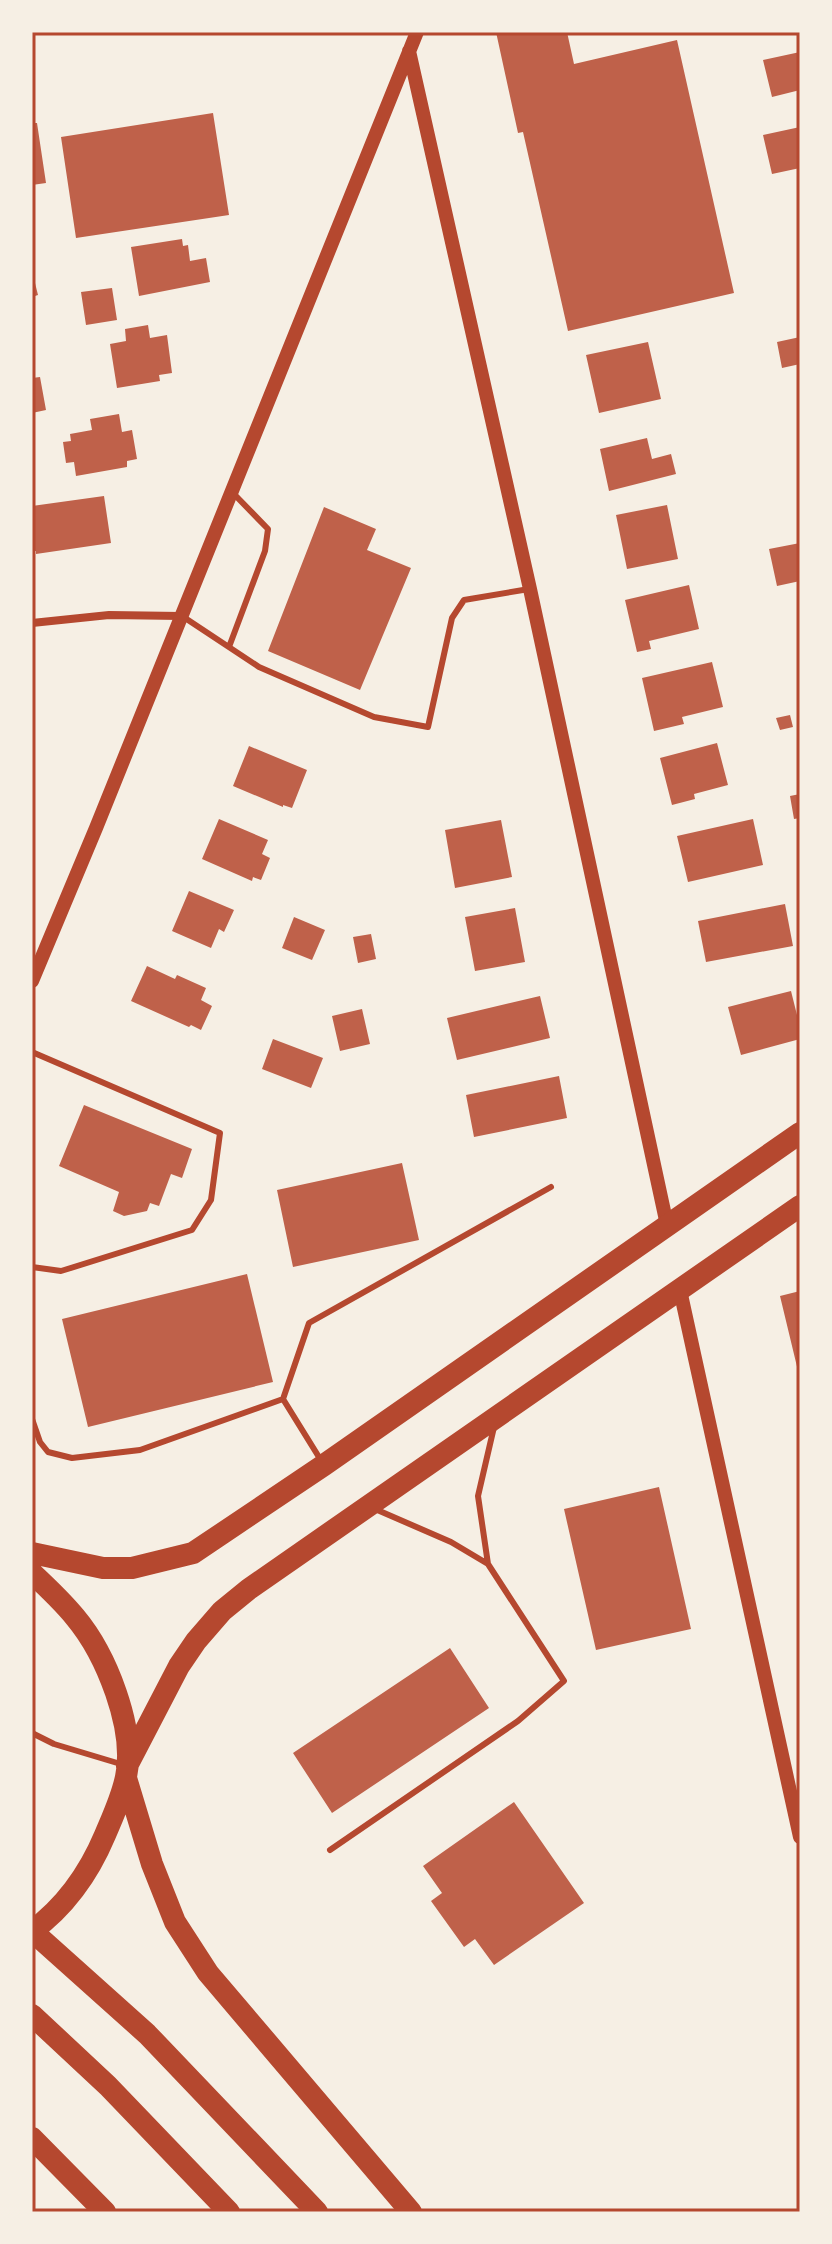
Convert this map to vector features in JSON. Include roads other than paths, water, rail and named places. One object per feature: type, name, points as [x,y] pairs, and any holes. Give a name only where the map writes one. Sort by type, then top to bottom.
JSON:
[{"type":"highway","points":[[32,1553],[103,1568],[132,1568],[174,1560],[202,1548],[800,1133]]},
{"type":"highway","points":[[317,2212],[147,2034],[32,1931],[51,1917],[81,1881],[101,1845],[127,1772],[179,1666],[222,1611],[249,1589],[800,1206]]},
{"type":"highway","points":[[32,1573],[77,1619],[100,1657],[115,1691],[123,1719],[127,1772],[152,1864],[175,1922],[208,1973],[411,2212]]},
{"type":"highway","points":[[32,2015],[108,2086],[229,2212]]},
{"type":"highway","points":[[32,2138],[105,2212]]},
{"type":"street","points":[[32,981],[417,32]]},
{"type":"street","points":[[409,51],[530,589],[667,1225]]},
{"type":"street","points":[[32,623],[109,615],[182,616]]},
{"type":"street","points":[[680,1290],[798,1816],[800,1837]]},
{"type":"lane","points":[[229,647],[265,551],[268,529],[232,492]]},
{"type":"lane","points":[[182,616],[259,667],[374,717],[428,727],[452,618],[464,600],[530,589]]},
{"type":"lane","points":[[32,1052],[220,1133],[211,1200],[192,1230],[61,1271],[32,1267]]},
{"type":"lane","points":[[283,1399],[309,1323],[551,1187]]},
{"type":"lane","points":[[32,1419],[40,1442],[48,1452],[72,1458],[140,1450],[283,1399]]},
{"type":"lane","points":[[283,1399],[324,1465]]},
{"type":"lane","points":[[330,1850],[518,1721],[564,1681],[488,1564],[478,1496],[495,1420]]},
{"type":"lane","points":[[369,1506],[451,1542],[488,1564]]},
{"type":"lane","points":[[32,1733],[127,1772]]}]
